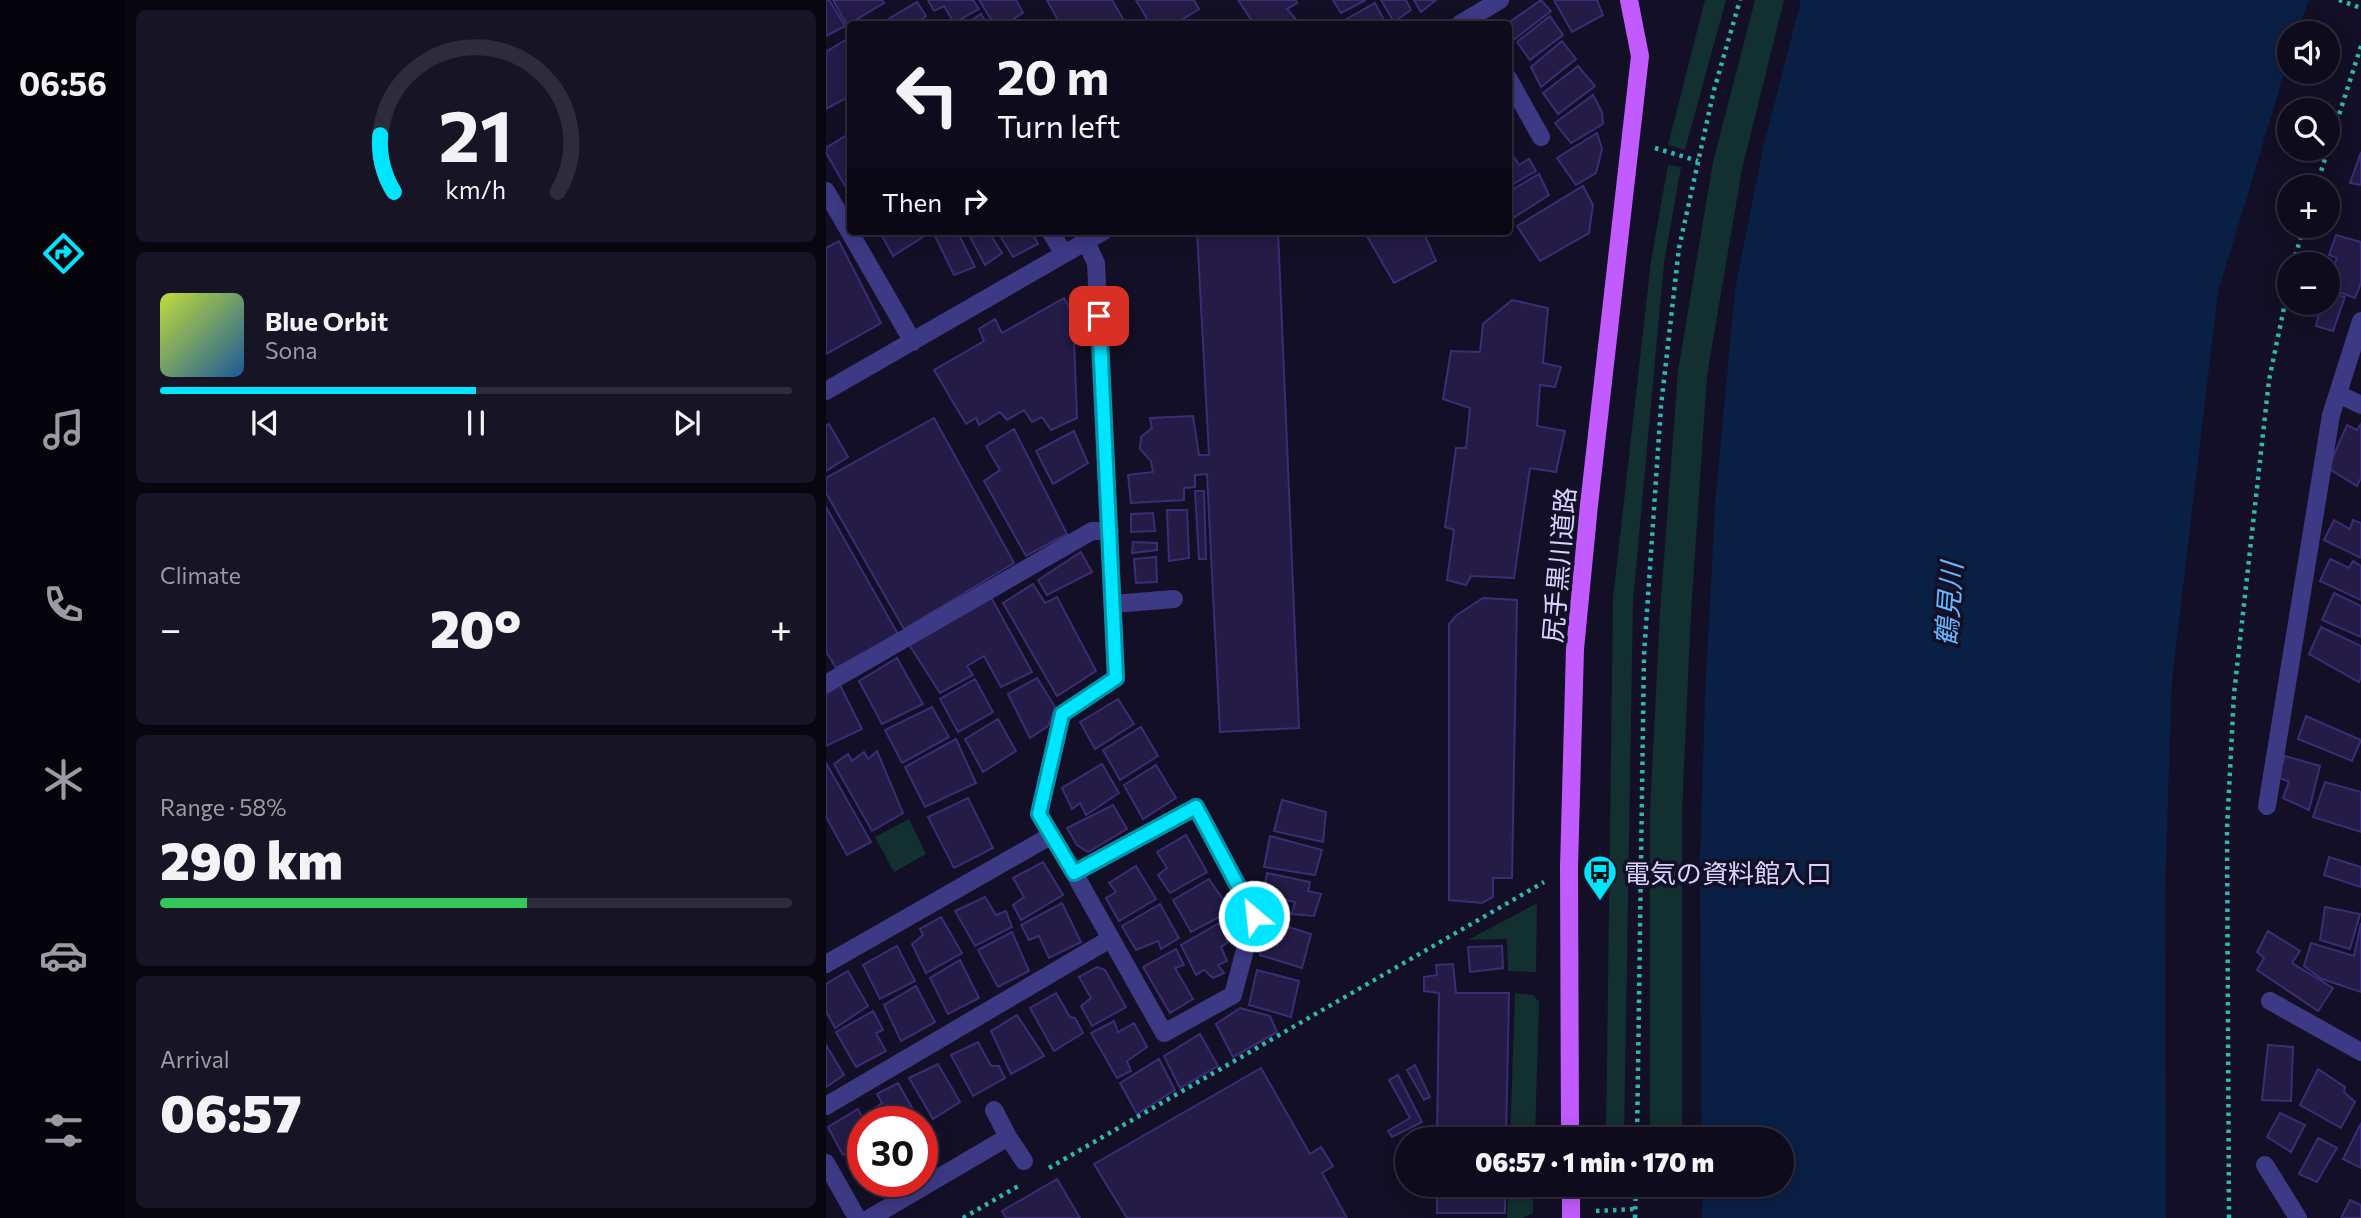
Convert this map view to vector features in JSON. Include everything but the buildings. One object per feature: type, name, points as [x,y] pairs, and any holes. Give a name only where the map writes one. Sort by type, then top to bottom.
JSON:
[{"type":"main road","name":"尻手黒川道路","points":[[1570,1127],[1569,867],[1575,649],[1640,56],[1629,0]]},
{"type":"main road","points":[[1568,1216],[1570,1197]]},
{"type":"street","points":[[1472,21],[1498,0]]},
{"type":"street","points":[[1512,85],[1541,137]]},
{"type":"street","points":[[826,191],[847,227]]},
{"type":"street","points":[[851,235],[913,342]]},
{"type":"street","points":[[1052,235],[1064,254]]},
{"type":"street","points":[[826,391],[1097,235]]},
{"type":"street","points":[[1074,873],[1196,807],[1254,916],[1233,995],[1164,1034],[1039,814],[1062,714],[1116,678],[1096,263],[1086,242]]},
{"type":"street","points":[[2267,806],[2331,415],[2361,321]]},
{"type":"street","points":[[2338,394],[2361,405]]},
{"type":"street","points":[[826,684],[1092,531],[1110,531]]},
{"type":"street","points":[[1113,604],[1174,599]]},
{"type":"street","points":[[826,964],[1052,835]]},
{"type":"street","points":[[826,1106],[1110,940]]},
{"type":"street","points":[[2270,1001],[2361,1052]]},
{"type":"street","points":[[994,1110],[1024,1161]]},
{"type":"street","points":[[870,1218],[1008,1137]]},
{"type":"street","points":[[826,1163],[857,1218]]},
{"type":"street","points":[[2265,1165],[2298,1218]]},
{"type":"path","points":[[1637,1127],[1644,655],[1661,405],[1679,248],[1714,90],[1740,0]]},
{"type":"path","points":[[2339,0],[2361,8]]},
{"type":"path","points":[[2320,175],[2361,46]]},
{"type":"path","points":[[1630,141],[1698,161]]},
{"type":"path","points":[[2229,1218],[2227,829],[2234,694],[2269,380],[2283,315]]},
{"type":"path","points":[[1047,1169],[1569,867]]},
{"type":"path","points":[[2229,1003],[2240,1002]]},
{"type":"path","points":[[2228,1155],[2242,1155]]},
{"type":"path","points":[[963,1218],[1023,1183]]},
{"type":"path","points":[[1636,1197],[1636,1218]]},
{"type":"path","points":[[1568,1216],[1636,1209]]},
{"type":"green space","points":[[1705,0],[1726,0],[1685,150],[1668,145]]},
{"type":"green space","points":[[1755,0],[1784,0],[1742,169],[1707,376],[1691,612],[1682,812],[1682,1127],[1650,1127],[1650,812],[1660,612],[1678,371],[1713,162]]},
{"type":"green space","points":[[1668,165],[1681,167],[1664,263],[1633,601],[1624,1127],[1606,1127],[1613,599],[1651,261]]},
{"type":"green space","points":[[909,819],[926,854],[894,872],[875,837]]},
{"type":"green space","points":[[1537,903],[1536,972],[1508,971],[1507,939],[1468,940]]},
{"type":"green space","points":[[1515,993],[1533,995],[1539,1002],[1535,1127],[1510,1127]]},
{"type":"green space","points":[[1508,1197],[1534,1197],[1533,1213],[1523,1218],[1507,1218]]},
{"type":"water","name":"鶴見川","points":[[1801,0],[2309,0],[2301,21],[2277,21],[2277,84],[2281,84],[2218,292],[2172,680],[2165,891],[2166,1218],[1702,1218],[1702,1197],[1794,1197],[1794,1127],[1701,1127],[1700,856],[1705,694],[1716,492],[1735,290],[1764,144]]},
{"type":"place","name":"電気の資料館入口","points":[[1600,902]]},
{"type":"route","points":[[1099,316],[1116,678],[1062,714],[1039,814],[1074,873],[1196,807],[1254,916]]}]
